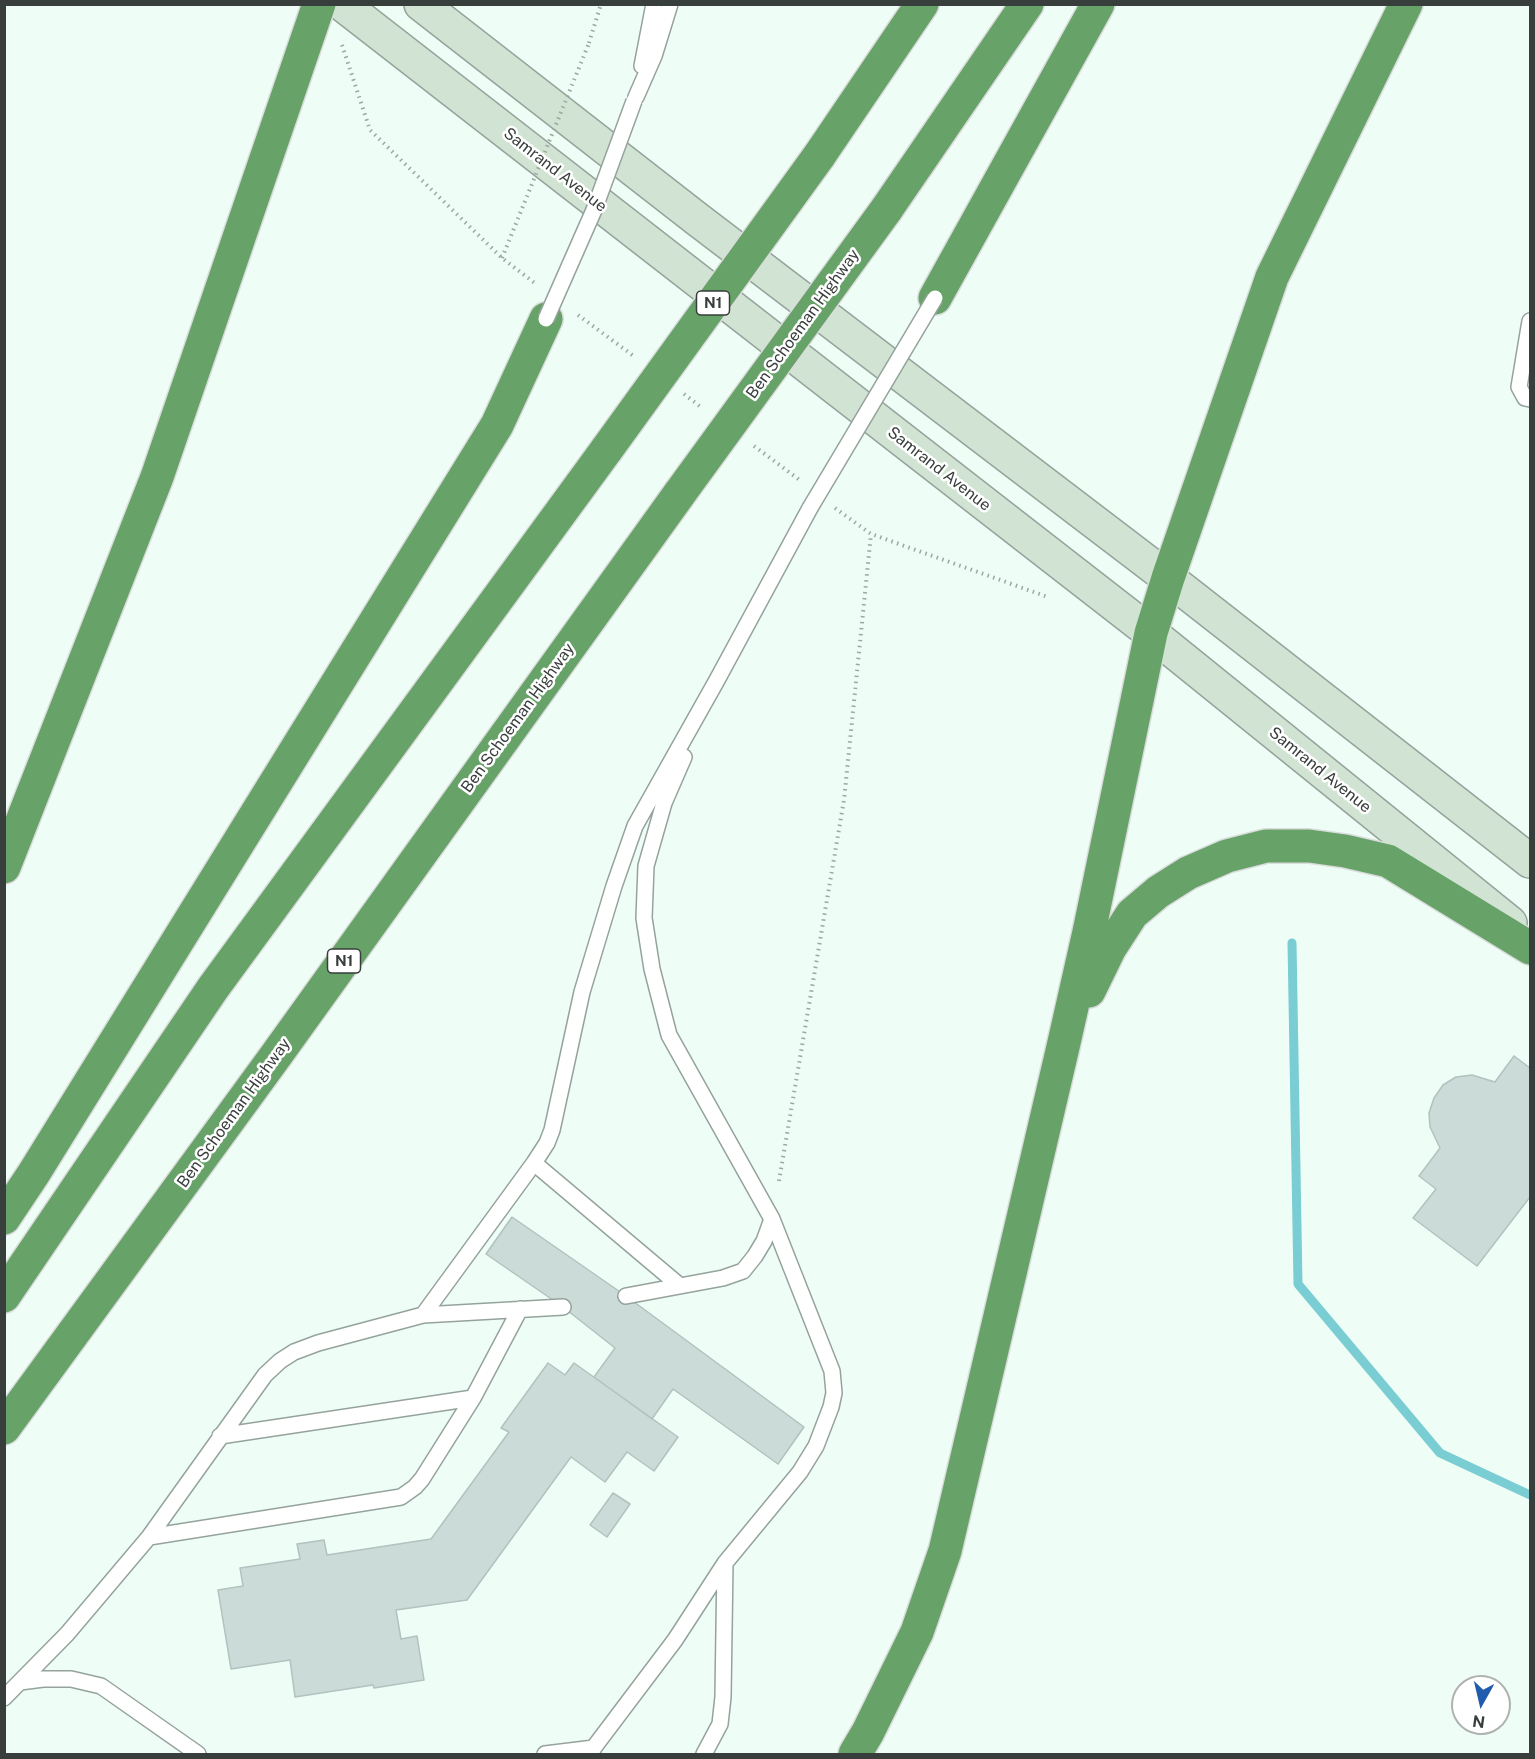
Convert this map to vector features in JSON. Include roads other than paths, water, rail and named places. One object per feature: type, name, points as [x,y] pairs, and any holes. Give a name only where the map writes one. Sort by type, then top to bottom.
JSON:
[{"type":"highway","points":[[4,867],[158,477],[319,4]]},
{"type":"highway","name":"N1","points":[[4,1296],[213,988],[819,156],[922,4]]},
{"type":"highway","name":"Ben Schoeman Highway","points":[[4,1428],[886,210],[1027,4]]},
{"type":"highway","points":[[936,298],[1098,4]]},
{"type":"highway","points":[[855,1755],[917,1632],[945,1551],[1089,932],[1151,633],[1168,578],[1272,277],[1406,4]]},
{"type":"highway","points":[[4,1218],[497,425],[546,319]]},
{"type":"highway","points":[[1063,1047],[1110,948],[1132,914],[1158,892],[1188,873],[1227,856],[1266,846],[1309,846],[1346,851],[1388,861],[1530,948]]},
{"type":"main road","name":"Samrand Avenue","points":[[342,4],[1151,633],[1530,940]]},
{"type":"main road","points":[[421,4],[697,219],[1168,578],[1530,861]]},
{"type":"lane","points":[[635,99],[654,4]]},
{"type":"lane","points":[[546,319],[594,210],[635,99],[654,56],[670,4]]},
{"type":"lane","points":[[423,1315],[547,1143],[552,1130],[582,992],[635,826],[810,508],[936,298]]},
{"type":"lane","points":[[1530,321],[1519,387],[1525,398],[1530,399]]},
{"type":"lane","points":[[545,1755],[592,1751],[675,1640],[725,1563],[800,1472],[816,1446],[834,1393],[832,1371],[772,1219],[669,1035],[652,969],[644,918],[646,866],[664,803],[717,680]]},
{"type":"lane","points":[[534,1164],[680,1286]]},
{"type":"lane","points":[[626,1296],[723,1278],[743,1271],[764,1241],[772,1219]]},
{"type":"lane","points":[[4,1698],[67,1634],[149,1537],[265,1375],[280,1361],[294,1352],[318,1343],[423,1315],[563,1307]]},
{"type":"lane","points":[[149,1537],[401,1497],[422,1479],[473,1398],[520,1309]]},
{"type":"lane","points":[[220,1436],[473,1398]]},
{"type":"lane","points":[[704,1755],[720,1724],[723,1697],[725,1563]]},
{"type":"lane","points":[[20,1682],[71,1679],[101,1686],[198,1755]]},
{"type":"waterway","points":[[1292,943],[1298,1284],[1440,1453],[1530,1495]]}]
